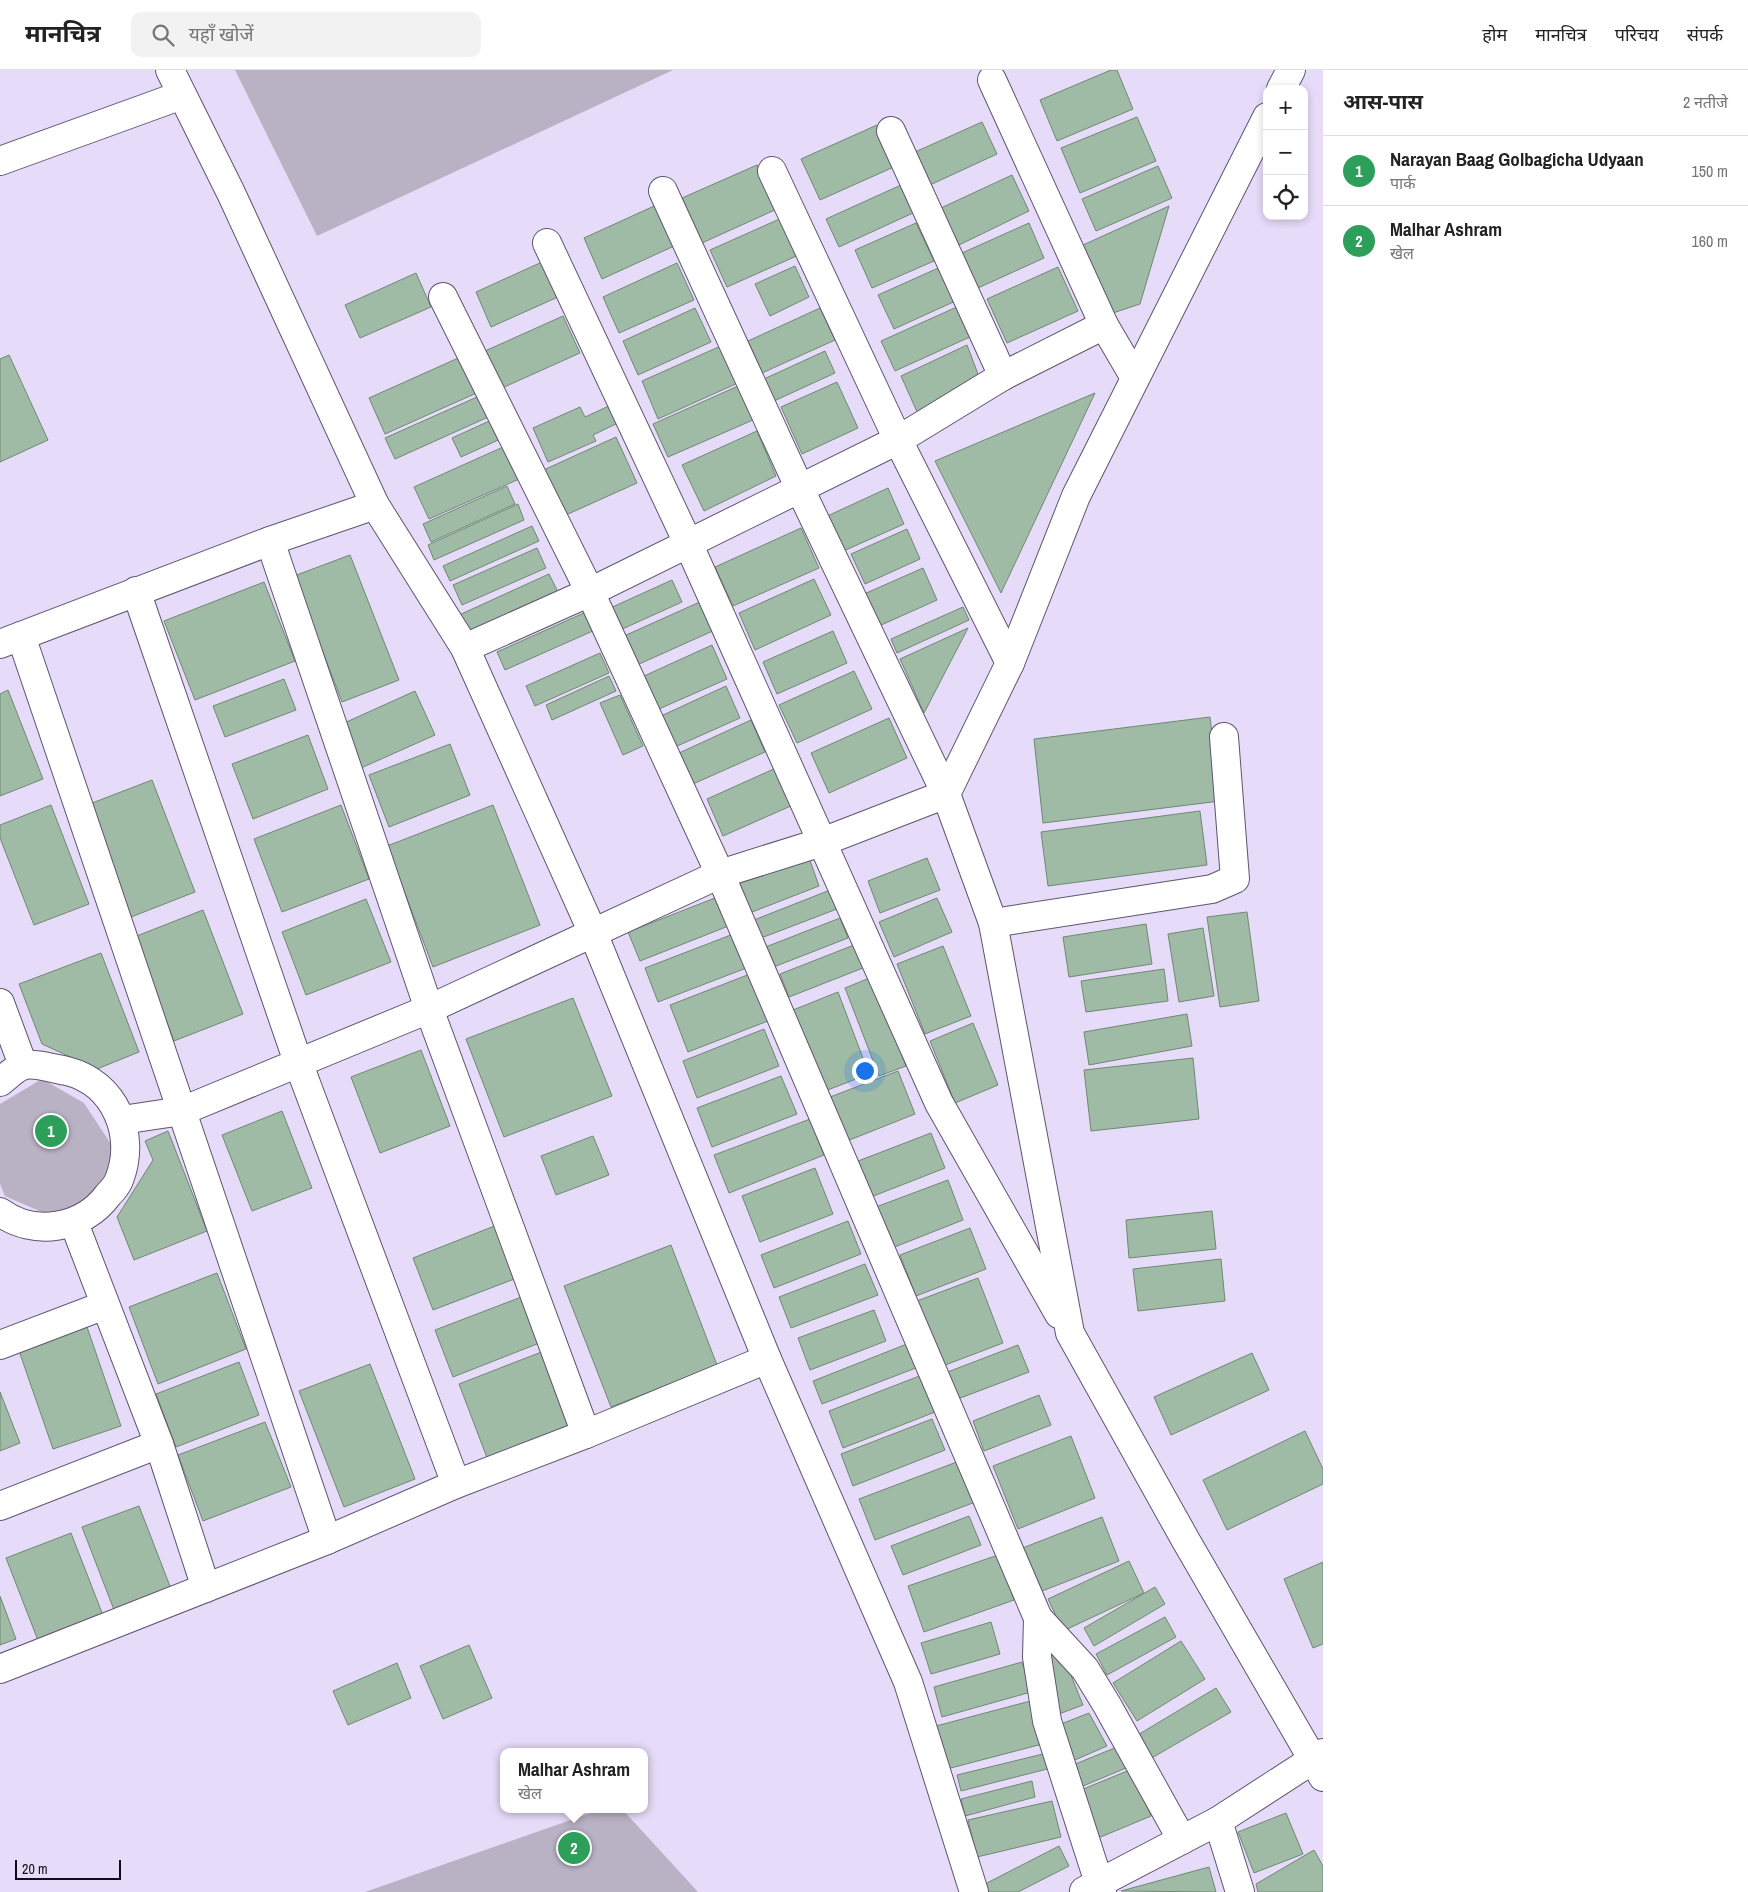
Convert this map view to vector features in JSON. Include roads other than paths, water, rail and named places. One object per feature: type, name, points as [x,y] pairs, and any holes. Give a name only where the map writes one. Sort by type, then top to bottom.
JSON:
[{"type":"street","points":[[170,70],[231,193],[375,505],[465,648],[593,933],[767,1360],[908,1682],[974,1892]]},
{"type":"street","points":[[1283,85],[1291,70]]},
{"type":"street","points":[[992,80],[1104,325],[1135,378]]},
{"type":"street","points":[[0,161],[182,95]]},
{"type":"street","points":[[122,1120],[182,1111],[429,1009],[720,874],[822,842],[946,794],[1010,663],[1076,496],[1263,125]]},
{"type":"street","points":[[891,131],[1003,376]]},
{"type":"street","points":[[772,171],[898,440],[1010,663]]},
{"type":"street","points":[[663,191],[800,489],[946,794],[993,923],[1070,1332]]},
{"type":"street","points":[[547,243],[688,542],[939,1103],[1070,1332],[1180,1530],[1319,1763],[1094,1889],[1047,1721],[1037,1657],[1038,1618]]},
{"type":"street","points":[[443,297],[590,592],[720,874],[1038,1618],[1085,1668],[1182,1840]]},
{"type":"street","points":[[465,648],[590,592],[898,440],[1003,376],[1104,325]]},
{"type":"street","points":[[327,1540],[182,1111],[11,640],[270,540],[375,505]]},
{"type":"street","points":[[270,540],[429,1009],[586,1434]]},
{"type":"street","points":[[136,591],[298,1062],[456,1484]]},
{"type":"street","points":[[993,923],[1212,889],[1235,879],[1224,737]]},
{"type":"street","points":[[0,1003],[23,1065]]},
{"type":"street","points":[[0,1082],[23,1065],[49,1067],[80,1074],[106,1093],[122,1120],[126,1150],[119,1181],[100,1206],[74,1223],[42,1228],[11,1220],[0,1212]]},
{"type":"street","points":[[74,1223],[159,1444],[206,1588]]},
{"type":"street","points":[[0,1345],[105,1305]]},
{"type":"street","points":[[0,1669],[327,1540],[456,1484],[586,1434],[767,1360]]},
{"type":"street","points":[[0,1506],[159,1444]]},
{"type":"street","points":[[1218,1821],[1240,1892]]},
{"type":"place","name":"Narayan Baag Golbagicha Udyaan","points":[[51,1131]]},
{"type":"place","name":"Malhar Ashram","points":[[574,1848]]}]
